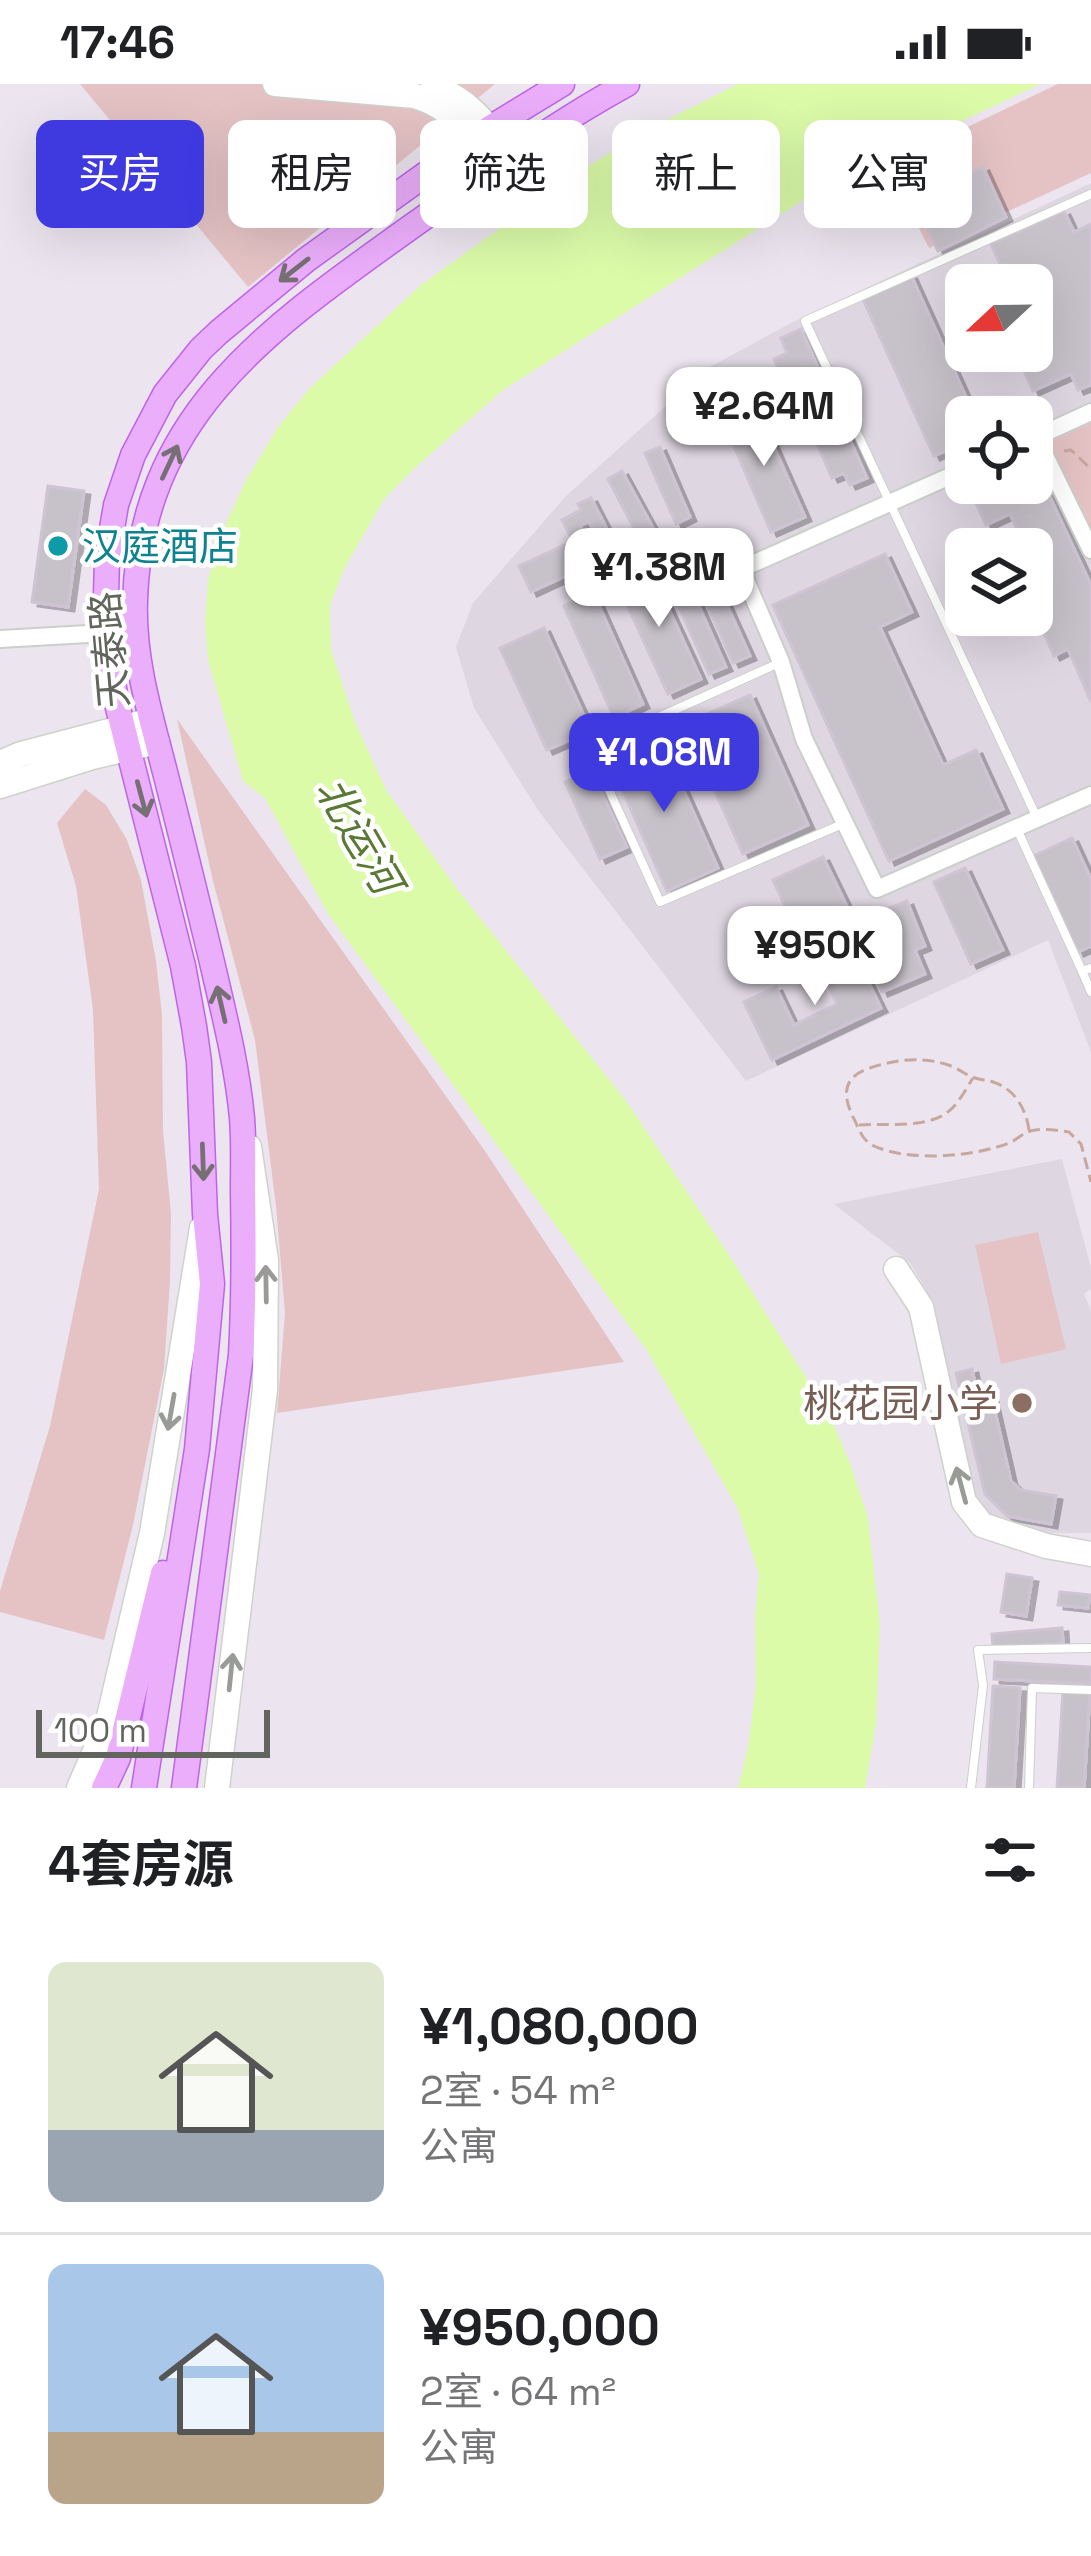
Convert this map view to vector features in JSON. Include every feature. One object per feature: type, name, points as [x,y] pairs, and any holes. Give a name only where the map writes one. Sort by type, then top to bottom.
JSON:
[{"type":"main road","name":"天泰路","points":[[504,120],[562,84]]},
{"type":"main road","name":"天泰路","points":[[565,120],[627,84]]},
{"type":"main road","name":"天泰路","points":[[209,1347],[212,1284],[199,1062],[183,966],[105,633],[106,558],[120,492],[146,428],[201,349],[306,260],[420,178]]},
{"type":"main road","name":"天泰路","points":[[184,1788],[241,1355],[245,1284],[242,1119],[216,980],[144,690],[136,638],[136,578],[152,503],[188,426],[210,394],[264,338],[420,220]]},
{"type":"main road","points":[[104,1788],[118,1758],[163,1573],[209,1347]]},
{"type":"main road","points":[[144,1788],[209,1347]]},
{"type":"street","points":[[275,84],[415,96],[462,120]]},
{"type":"street","points":[[424,84],[462,100],[474,120]]},
{"type":"street","points":[[1053,434],[1091,412]]},
{"type":"street","points":[[1053,473],[1091,550]]},
{"type":"street","points":[[945,479],[741,568],[781,662],[804,739],[877,889],[1091,795]]},
{"type":"street","points":[[0,639],[105,633]]},
{"type":"street","points":[[0,763],[22,754],[154,731]]},
{"type":"street","points":[[0,786],[126,737]]},
{"type":"street","points":[[218,1788],[266,1369],[266,1260],[254,1165],[242,1119]]},
{"type":"street","points":[[80,1788],[107,1721],[143,1576],[205,1214]]},
{"type":"street","points":[[896,1269],[921,1307],[964,1502],[982,1525],[1046,1546],[1091,1554]]},
{"type":"lane","points":[[1037,818],[805,321],[1091,194]]},
{"type":"lane","points":[[781,662],[590,748],[661,902],[845,824]]},
{"type":"lane","points":[[1016,828],[1087,970],[1091,992]]},
{"type":"lane","points":[[971,1788],[983,1685],[979,1650],[1091,1648]]},
{"type":"lane","points":[[1029,1788],[1032,1688],[1091,1690]]},
{"type":"path","points":[[1053,446],[1071,450],[1090,469]]},
{"type":"path","points":[[1029,1130],[1025,1111],[1010,1091],[932,1060],[867,1068],[852,1076],[844,1088],[847,1105],[866,1142],[877,1148],[916,1155],[959,1155],[1010,1143],[1029,1130],[1070,1132],[1081,1144],[1091,1182]]},
{"type":"path","points":[[857,1125],[940,1117],[951,1110],[973,1078]]},
{"type":"shaded area","points":[[80,84],[495,84],[451,120],[420,120],[420,146],[396,165],[396,120],[228,120],[228,228],[320,228],[248,287],[199,228],[204,228],[204,120],[110,120]]},
{"type":"shaded area","points":[[1058,84],[1091,84],[1091,173],[929,248],[919,228],[972,228],[972,125]]},
{"type":"shaded area","points":[[1091,183],[1091,1052],[1048,940],[746,1081],[538,810],[474,708],[456,647],[473,603],[565,497],[708,368],[791,323]]},
{"type":"shaded area","points":[[1091,423],[1091,547],[1053,465],[1053,441]]},
{"type":"shaded area","points":[[177,719],[485,1151],[624,1362],[277,1413],[285,1313],[255,1040]]},
{"type":"shaded area","points":[[85,789],[106,805],[127,840],[141,880],[162,1014],[163,1131],[171,1213],[164,1369],[104,1640],[0,1612],[0,1591],[50,1426],[99,1189],[93,1010],[76,886],[57,823]]},
{"type":"shaded area","name":"桃花园小学","points":[[1062,1159],[1091,1268],[1091,1289],[1084,1294],[1091,1311],[1091,1533],[1047,1533],[992,1517],[971,1495],[934,1303],[910,1263],[834,1204]]},
{"type":"shaded area","points":[[1038,1232],[1066,1349],[1001,1364],[975,1245]]},
{"type":"water","points":[[738,84],[1040,84],[964,120],[804,120],[804,200],[780,215],[780,120],[667,120]]},
{"type":"water","name":"北运河","points":[[612,152],[612,228],[759,228],[503,390],[416,467],[384,499],[345,567],[330,605],[331,650],[355,722],[386,790],[457,889],[627,1102],[829,1414],[868,1518],[880,1624],[876,1724],[865,1788],[738,1788],[756,1684],[759,1574],[737,1507],[646,1349],[327,912],[265,798],[243,781],[208,660],[208,581],[219,539],[278,427],[309,389],[421,285],[500,228],[588,228],[588,166]]},
{"type":"building","points":[[983,167],[1006,217],[938,251],[927,228],[972,228],[972,172]]},
{"type":"building","points":[[1064,211],[1074,232],[1091,224],[1091,385],[1078,390],[1071,374],[1033,391],[1024,372],[1053,372],[1053,264],[1000,264],[991,244]]},
{"type":"building","points":[[911,275],[945,350],[945,372],[955,372],[966,396],[945,396],[945,451],[934,456],[862,297]]},
{"type":"building","points":[[801,329],[867,478],[850,485],[844,473],[832,478],[816,441],[826,437],[806,391],[791,397],[774,359],[787,353],[781,338]]},
{"type":"building","points":[[756,406],[805,517],[771,532],[723,421]]},
{"type":"building","points":[[660,447],[690,517],[676,524],[645,453]]},
{"type":"building","points":[[622,471],[653,528],[638,536],[608,479]]},
{"type":"building","name":"汉庭酒店","points":[[48,486],[84,491],[68,607],[32,602]]},
{"type":"building","points":[[591,498],[613,541],[602,547],[589,522],[580,526],[595,555],[583,561],[562,520]]},
{"type":"building","points":[[976,504],[1053,504],[1091,585],[1091,702],[1068,649],[1054,656],[1045,636],[1053,636],[1053,528],[1016,528],[1010,514],[986,525]]},
{"type":"building","points":[[569,543],[581,569],[531,592],[519,566]]},
{"type":"building","points":[[699,543],[750,656],[733,663],[683,551]]},
{"type":"building","points":[[676,554],[726,667],[709,674],[659,562]]},
{"type":"building","points":[[885,554],[912,612],[880,627],[943,765],[976,750],[1003,809],[889,861],[773,605]]},
{"type":"building","points":[[649,566],[701,679],[668,694],[616,581]]},
{"type":"building","points":[[593,592],[643,704],[614,718],[564,606]]},
{"type":"building","points":[[544,628],[591,731],[547,750],[500,648]]},
{"type":"building","points":[[750,695],[808,825],[743,854],[685,724]]},
{"type":"building","points":[[661,739],[718,868],[667,891],[610,762]]},
{"type":"building","points":[[591,769],[627,847],[600,859],[565,782]]},
{"type":"building","points":[[1072,838],[1091,879],[1091,946],[1078,952],[1034,856]]},
{"type":"building","points":[[823,857],[855,923],[804,947],[773,880]]},
{"type":"building","points":[[965,868],[1003,950],[971,964],[934,882]]},
{"type":"building","points":[[907,901],[925,946],[915,950],[925,974],[882,992],[861,941],[893,928],[885,910]]},
{"type":"building","points":[[853,950],[881,1008],[772,1060],[744,1002],[776,987],[794,1025],[837,1004],[820,966]]},
{"type":"building","points":[[972,1369],[976,1388],[989,1385],[1011,1481],[1021,1490],[1056,1496],[1051,1524],[1007,1516],[985,1494],[956,1373]]},
{"type":"building","points":[[1007,1574],[1032,1578],[1026,1616],[1001,1612]]},
{"type":"building","points":[[1060,1592],[1090,1595],[1088,1608],[1058,1605]]},
{"type":"building","points":[[1062,1628],[1063,1643],[993,1648],[992,1634]]},
{"type":"building","points":[[995,1662],[1091,1667],[1091,1684],[994,1679]]},
{"type":"building","points":[[993,1686],[1020,1688],[1014,1788],[987,1788]]},
{"type":"building","points":[[1063,1691],[1090,1693],[1084,1788],[1057,1788]]},
{"type":"place","name":"汉庭酒店","points":[[58,546]]},
{"type":"place","name":"桃花园小学","points":[[1022,1403]]}]
